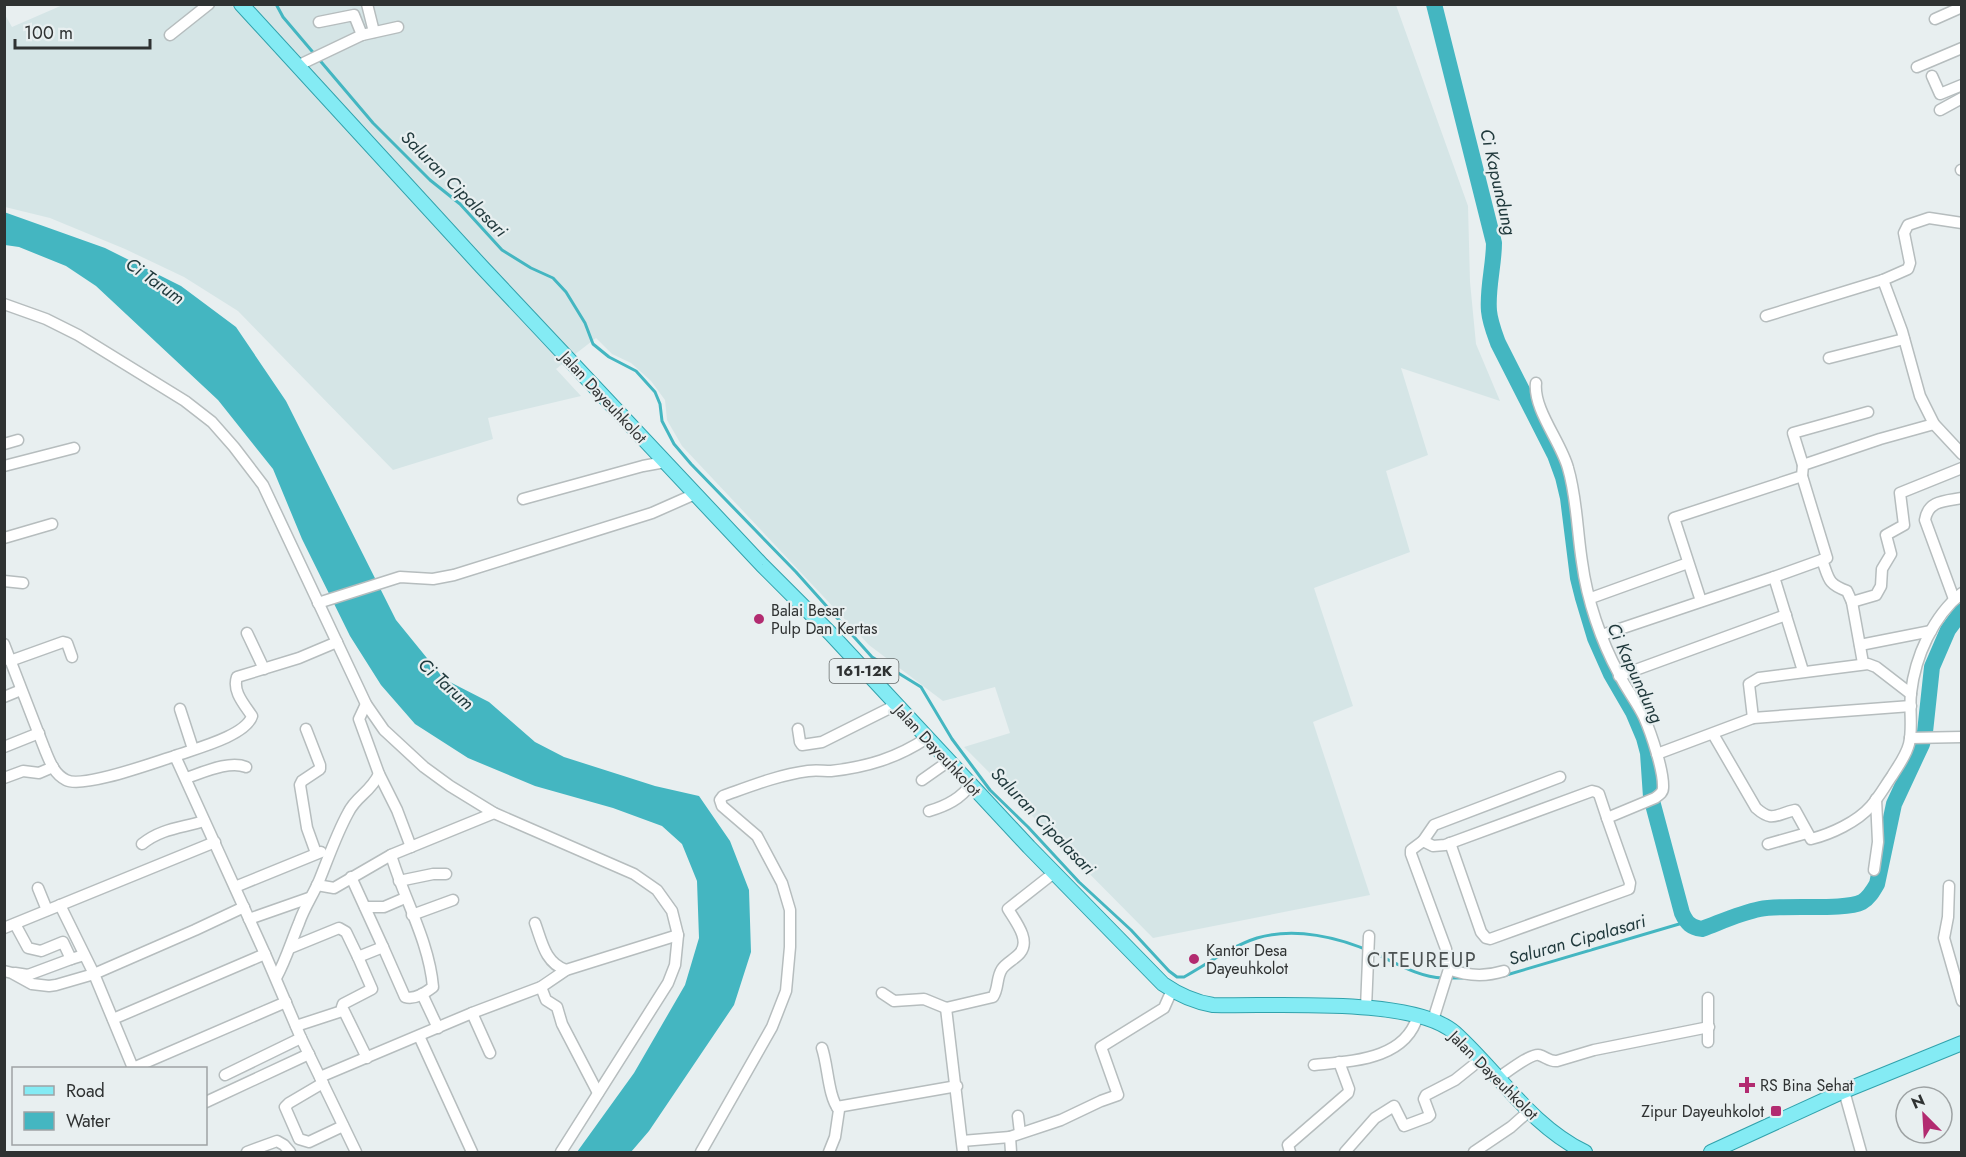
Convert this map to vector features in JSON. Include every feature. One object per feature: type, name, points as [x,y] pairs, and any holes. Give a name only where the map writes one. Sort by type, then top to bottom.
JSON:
[{"type":"main road","name":"Jalan Dayeuhkolot","points":[[241,4],[695,494],[1147,969],[1180,996],[1200,1003],[1366,1008],[1418,1015],[1433,1020],[1454,1033],[1529,1111],[1557,1136],[1585,1152]]},
{"type":"main road","points":[[1711,1152],[1844,1091],[1962,1043]]},
{"type":"street","points":[[170,35],[209,4]]},
{"type":"street","points":[[367,4],[374,32]]},
{"type":"street","points":[[1935,19],[1962,7]]},
{"type":"street","points":[[319,22],[354,15],[362,35]]},
{"type":"street","points":[[297,66],[362,35],[398,27]]},
{"type":"street","points":[[1917,67],[1962,48]]},
{"type":"street","points":[[1932,76],[1940,94],[1962,85]]},
{"type":"street","points":[[1940,110],[1962,98]]},
{"type":"street","points":[[1766,316],[1883,280],[1910,266],[1904,233],[1908,225],[1929,218],[1962,223]]},
{"type":"street","points":[[1883,280],[1904,339],[1920,396],[1934,424],[1957,442],[1962,454]]},
{"type":"street","points":[[4,304],[46,319],[78,335],[184,401],[212,422],[263,485],[366,704],[384,730],[424,767],[494,813],[634,874],[657,890],[666,901],[672,911],[678,935],[675,965],[668,983],[561,1152]]},
{"type":"street","points":[[1829,358],[1904,339]]},
{"type":"street","points":[[1536,384],[1535,390],[1540,406],[1568,466],[1582,565],[1602,635],[1619,676],[1644,717],[1657,754],[1663,788],[1660,795],[1607,818]]},
{"type":"street","points":[[1602,635],[1827,558],[1793,433],[1868,412]]},
{"type":"street","points":[[1701,601],[1674,518],[1802,471],[1880,439],[1934,424]]},
{"type":"street","points":[[4,444],[18,440]]},
{"type":"street","points":[[4,466],[74,448]]},
{"type":"street","points":[[522,499],[665,462]]},
{"type":"street","points":[[1852,602],[1876,595],[1880,590],[1882,569],[1891,554],[1886,535],[1904,525],[1900,493],[1962,468]]},
{"type":"street","points":[[318,603],[408,576],[433,579],[454,575],[652,513],[695,494]]},
{"type":"street","points":[[1713,734],[1756,808],[1771,818],[1795,810],[1812,839],[1840,828],[1868,809],[1904,757],[1913,738],[1911,700],[1920,655],[1931,631],[1958,596],[1927,526],[1926,515],[1933,505],[1941,501],[1962,498]]},
{"type":"street","points":[[4,538],[52,524]]},
{"type":"street","points":[[1822,560],[1830,581],[1837,588],[1847,591],[1852,602],[1863,663]]},
{"type":"street","points":[[1591,598],[1688,563]]},
{"type":"street","points":[[1774,577],[1803,671]]},
{"type":"street","points":[[4,581],[23,583]]},
{"type":"street","points":[[1619,676],[1786,615]]},
{"type":"street","points":[[1860,645],[1931,631]]},
{"type":"street","points":[[247,633],[264,669]]},
{"type":"street","points":[[10,660],[63,642],[68,644],[72,657]]},
{"type":"street","points":[[4,644],[53,767],[64,779],[79,782],[122,773],[175,756],[235,732],[248,724],[252,716],[236,690],[237,677],[337,642]]},
{"type":"street","points":[[1753,718],[1749,684],[1759,678],[1863,663],[1876,667],[1911,700]]},
{"type":"street","points":[[4,697],[21,690]]},
{"type":"street","points":[[1657,754],[1753,718],[1911,700]]},
{"type":"street","points":[[366,704],[359,718],[379,774],[397,810],[411,847]]},
{"type":"street","points":[[798,729],[802,745],[822,742],[896,705]]},
{"type":"street","points":[[180,710],[192,749]]},
{"type":"street","points":[[306,729],[320,765],[320,769],[302,781],[300,785],[307,828],[316,854]]},
{"type":"street","points":[[4,747],[39,733]]},
{"type":"street","points":[[1913,738],[1962,737]]},
{"type":"street","points":[[701,1152],[772,1027],[786,991],[790,947],[789,905],[760,840],[722,806],[721,797],[772,778],[808,771],[856,768],[883,762],[906,752],[927,738]]},
{"type":"street","points":[[175,756],[266,954],[301,1038],[355,1152]]},
{"type":"street","points":[[922,780],[949,761]]},
{"type":"street","points":[[186,778],[223,767],[240,765],[246,767]]},
{"type":"street","points":[[4,778],[22,771],[39,773],[53,767]]},
{"type":"street","points":[[276,978],[309,898],[354,801],[372,788],[379,774]]},
{"type":"street","points":[[1433,1020],[1447,974],[1446,949],[1411,854],[1414,847],[1424,841],[1434,825],[1560,777]]},
{"type":"street","points":[[929,811],[948,804],[964,794],[970,784]]},
{"type":"street","points":[[1424,841],[1437,847],[1592,791],[1599,794],[1630,883],[1629,889],[1490,939],[1486,938],[1481,932],[1450,843]]},
{"type":"street","points":[[1874,870],[1878,842],[1876,799]]},
{"type":"street","points":[[317,885],[334,888],[391,855],[494,813]]},
{"type":"street","points":[[142,844],[175,827],[185,827],[204,821]]},
{"type":"street","points":[[1768,844],[1807,832]]},
{"type":"street","points":[[71,959],[64,942],[40,951],[27,947],[10,926],[215,842]]},
{"type":"street","points":[[235,887],[333,847]]},
{"type":"street","points":[[351,877],[404,996],[408,999],[422,994],[433,987],[432,970],[391,855]]},
{"type":"street","points":[[882,993],[894,1001],[924,999],[946,1008],[994,996],[1001,970],[1021,951],[1024,943],[1008,909],[1055,872]]},
{"type":"street","points":[[399,881],[433,874],[446,874]]},
{"type":"street","points":[[1949,886],[1948,917],[1944,938],[1962,1001]]},
{"type":"street","points":[[38,888],[47,910]]},
{"type":"street","points":[[249,919],[309,898]]},
{"type":"street","points":[[364,907],[384,907],[405,898]]},
{"type":"street","points":[[412,915],[453,900]]},
{"type":"street","points":[[60,905],[94,974],[133,1067]]},
{"type":"street","points":[[8,972],[32,984],[49,986],[94,974],[244,907]]},
{"type":"street","points":[[535,923],[550,960],[556,967],[566,970]]},
{"type":"street","points":[[290,948],[342,928],[346,932],[372,989],[343,1004],[342,1011],[367,1058]]},
{"type":"street","points":[[343,1126],[309,1142],[302,1141],[285,1107],[322,1080],[367,1058],[472,1013],[541,987],[566,970],[678,935]]},
{"type":"street","points":[[1366,1008],[1368,946]]},
{"type":"street","points":[[358,957],[383,947]]},
{"type":"street","points":[[32,948],[41,970]]},
{"type":"street","points":[[113,1019],[266,954]]},
{"type":"street","points":[[8,972],[28,975],[84,955]]},
{"type":"street","points":[[1447,974],[1479,976],[1504,971]]},
{"type":"street","points":[[541,987],[546,1000],[557,1008],[562,1024],[598,1093]]},
{"type":"street","points":[[946,1008],[957,1086],[962,1147],[1015,1135],[1061,1120],[1118,1095],[1101,1047],[1164,1008],[1172,990]]},
{"type":"street","points":[[422,994],[438,1028]]},
{"type":"street","points":[[1708,998],[1708,1042]]},
{"type":"street","points":[[135,1067],[286,1002]]},
{"type":"street","points":[[296,1026],[342,1011]]},
{"type":"street","points":[[472,1013],[490,1053]]},
{"type":"street","points":[[1314,1065],[1377,1056],[1388,1051],[1412,1030],[1418,1015]]},
{"type":"street","points":[[1498,1078],[1533,1056],[1540,1055],[1557,1061],[1594,1050],[1709,1027]]},
{"type":"street","points":[[419,1036],[472,1152]]},
{"type":"street","points":[[225,1075],[301,1038]]},
{"type":"street","points":[[822,1048],[834,1103],[839,1114],[835,1137],[829,1152]]},
{"type":"street","points":[[207,1102],[309,1054]]},
{"type":"street","points":[[1345,1152],[1375,1118],[1394,1106],[1404,1126],[1428,1117],[1430,1115],[1424,1099],[1426,1095],[1455,1080],[1480,1060]]},
{"type":"street","points":[[1290,1152],[1288,1145],[1348,1093],[1339,1062]]},
{"type":"street","points":[[837,1107],[957,1086]]},
{"type":"street","points":[[1844,1091],[1861,1152]]},
{"type":"street","points":[[1474,1152],[1511,1127],[1529,1111]]},
{"type":"street","points":[[1011,1152],[1018,1116]]},
{"type":"street","points":[[247,1152],[276,1141],[284,1144],[290,1152]]},
{"type":"shaded area","points":[[65,4],[231,5],[242,16],[257,4],[1396,5],[1468,206],[1470,282],[1476,344],[1500,401],[1401,368],[1428,455],[1386,471],[1410,552],[1314,588],[1353,706],[1313,722],[1370,895],[1153,938],[964,747],[1010,733],[995,687],[943,701],[869,645],[682,446],[667,420],[665,400],[651,381],[631,363],[612,354],[596,338],[556,369],[581,396],[488,418],[493,439],[393,470],[238,311],[184,277],[125,249],[50,218],[5,207],[4,13],[12,27]]},
{"type":"water","name":"Ci Tarum","points":[[4,212],[105,248],[181,286],[236,327],[286,401],[396,620],[444,679],[489,702],[535,742],[564,757],[655,786],[699,796],[730,841],[749,890],[751,952],[734,1005],[649,1131],[631,1152],[577,1152],[634,1073],[685,985],[699,938],[697,881],[682,844],[662,826],[613,808],[535,786],[468,758],[415,724],[381,685],[350,636],[302,539],[273,469],[218,400],[96,286],[66,266],[19,247],[5,245]]},
{"type":"waterway","name":"Saluran Cipalasari","points":[[276,4],[283,17],[373,123],[430,180],[460,204],[502,250],[531,268],[553,278],[566,292],[585,323],[593,344],[609,357],[636,371],[655,392],[660,404],[662,421],[674,444],[691,464],[796,572],[872,657],[921,687],[952,739],[990,790],[1079,882],[1131,930],[1169,971],[1177,977],[1184,977],[1248,941],[1286,933],[1317,935],[1346,942],[1416,972],[1443,978]]},
{"type":"waterway","name":"Ci Kapundung","points":[[1434,4],[1494,243],[1489,303],[1491,323],[1498,343],[1555,455],[1563,477],[1583,598],[1595,638],[1644,738],[1648,753],[1651,797],[1682,913],[1690,924],[1702,929],[1760,909],[1853,905],[1869,896],[1877,884],[1894,804],[1922,744],[1932,667],[1948,630],[1962,611]]},
{"type":"waterway","name":"Saluran Cipalasari","points":[[1503,976],[1686,922]]},
{"type":"waterway","name":"Saluran Cipalasari","points":[[1449,978],[1463,978]]},
{"type":"place","name":"Balai Besar Pulp Dan Kertas","points":[[759,619]]},
{"type":"place","name":"Kantor Desa Dayeuhkolot","points":[[1194,959]]},
{"type":"place","name":"RS Bina Sehat","points":[[1747,1085]]},
{"type":"place","name":"Zipur Dayeuhkolot","points":[[1776,1111]]},
{"type":"district","name":"CITEUREUP","points":[[1422,960]]}]
